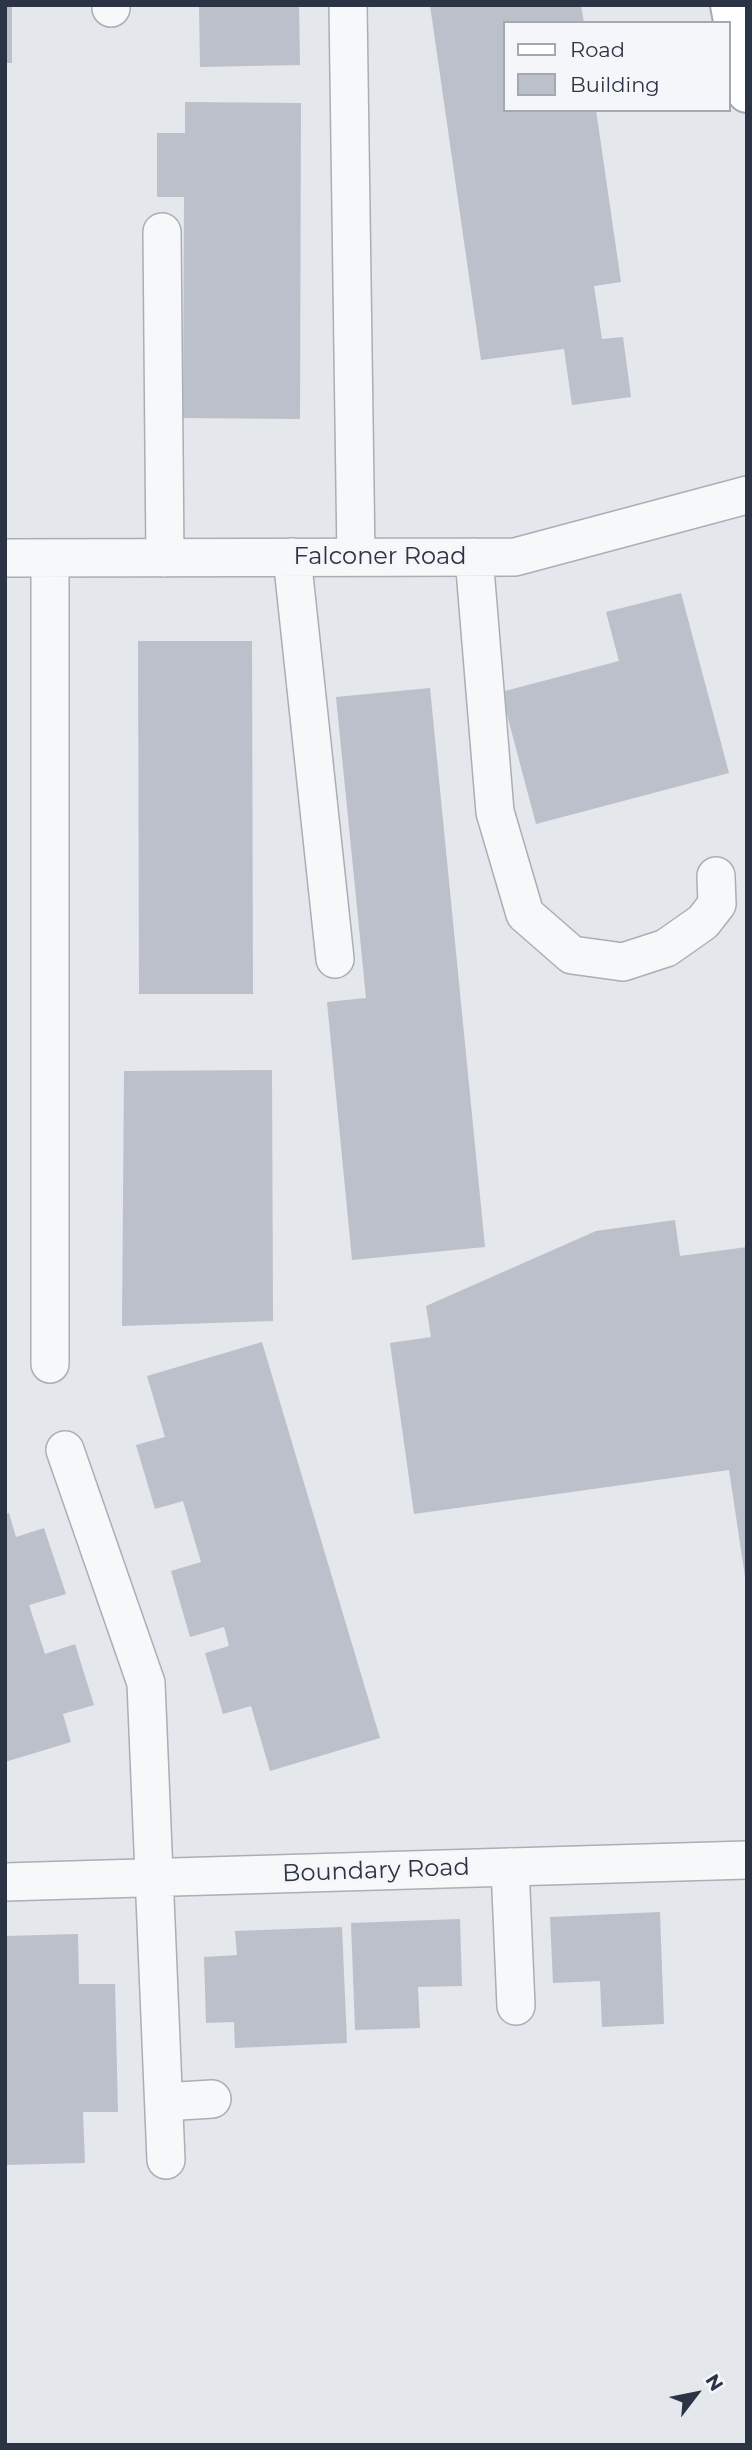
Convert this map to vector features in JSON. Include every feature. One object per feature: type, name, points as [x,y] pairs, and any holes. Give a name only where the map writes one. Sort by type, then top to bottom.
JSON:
[{"type":"main road","points":[[730,5],[747,93]]},
{"type":"street","points":[[348,5],[356,557]]},
{"type":"street","points":[[162,232],[165,558]]},
{"type":"street","name":"Falconer Road","points":[[5,558],[515,557],[747,495]]},
{"type":"street","points":[[292,557],[335,960]]},
{"type":"street","points":[[474,557],[495,812],[525,914],[572,955],[622,962],[666,948],[703,922],[717,904],[716,876]]},
{"type":"street","points":[[50,558],[50,1364]]},
{"type":"street","points":[[65,1450],[146,1683],[166,2160]]},
{"type":"street","name":"Boundary Road","points":[[5,1882],[747,1860]]},
{"type":"street","points":[[510,1867],[516,2006]]},
{"type":"street","points":[[164,2102],[212,2099]]},
{"type":"building","points":[[5,5],[12,5],[12,63],[5,63]]},
{"type":"building","points":[[199,5],[299,5],[300,65],[200,67]]},
{"type":"building","points":[[430,5],[581,5],[584,21],[504,21],[504,112],[596,112],[621,282],[594,286],[602,339],[623,337],[631,397],[572,405],[564,349],[481,360]]},
{"type":"building","points":[[185,102],[301,103],[300,419],[183,418],[184,197],[157,197],[157,133],[185,133]]},
{"type":"building","points":[[681,593],[729,773],[536,824],[501,692],[619,661],[606,612]]},
{"type":"building","points":[[138,641],[252,641],[253,994],[139,994]]},
{"type":"building","points":[[430,688],[485,1247],[352,1260],[327,1002],[366,998],[336,697]]},
{"type":"building","points":[[272,1070],[273,1321],[122,1326],[124,1071]]},
{"type":"building","points":[[675,1220],[680,1256],[747,1247],[747,1590],[729,1470],[414,1514],[390,1343],[431,1337],[426,1306],[596,1231]]},
{"type":"building","points":[[262,1342],[380,1738],[270,1771],[251,1706],[223,1714],[205,1653],[229,1646],[224,1627],[190,1637],[171,1571],[201,1562],[183,1501],[155,1509],[136,1445],[165,1437],[147,1376]]},
{"type":"building","points":[[9,1513],[16,1537],[44,1528],[66,1594],[29,1605],[45,1654],[75,1644],[94,1705],[63,1714],[71,1742],[5,1762],[5,1514]]},
{"type":"building","points":[[660,1912],[664,2024],[602,2027],[600,1981],[553,1983],[550,1917]]},
{"type":"building","points":[[460,1919],[462,1986],[418,1987],[420,2028],[355,2030],[351,1923]]},
{"type":"building","points":[[342,1927],[347,2043],[235,2048],[234,2022],[206,2023],[204,1957],[237,1955],[235,1931]]},
{"type":"building","points":[[78,1934],[79,1984],[115,1984],[118,2112],[83,2112],[85,2163],[5,2165],[5,1936]]}]
